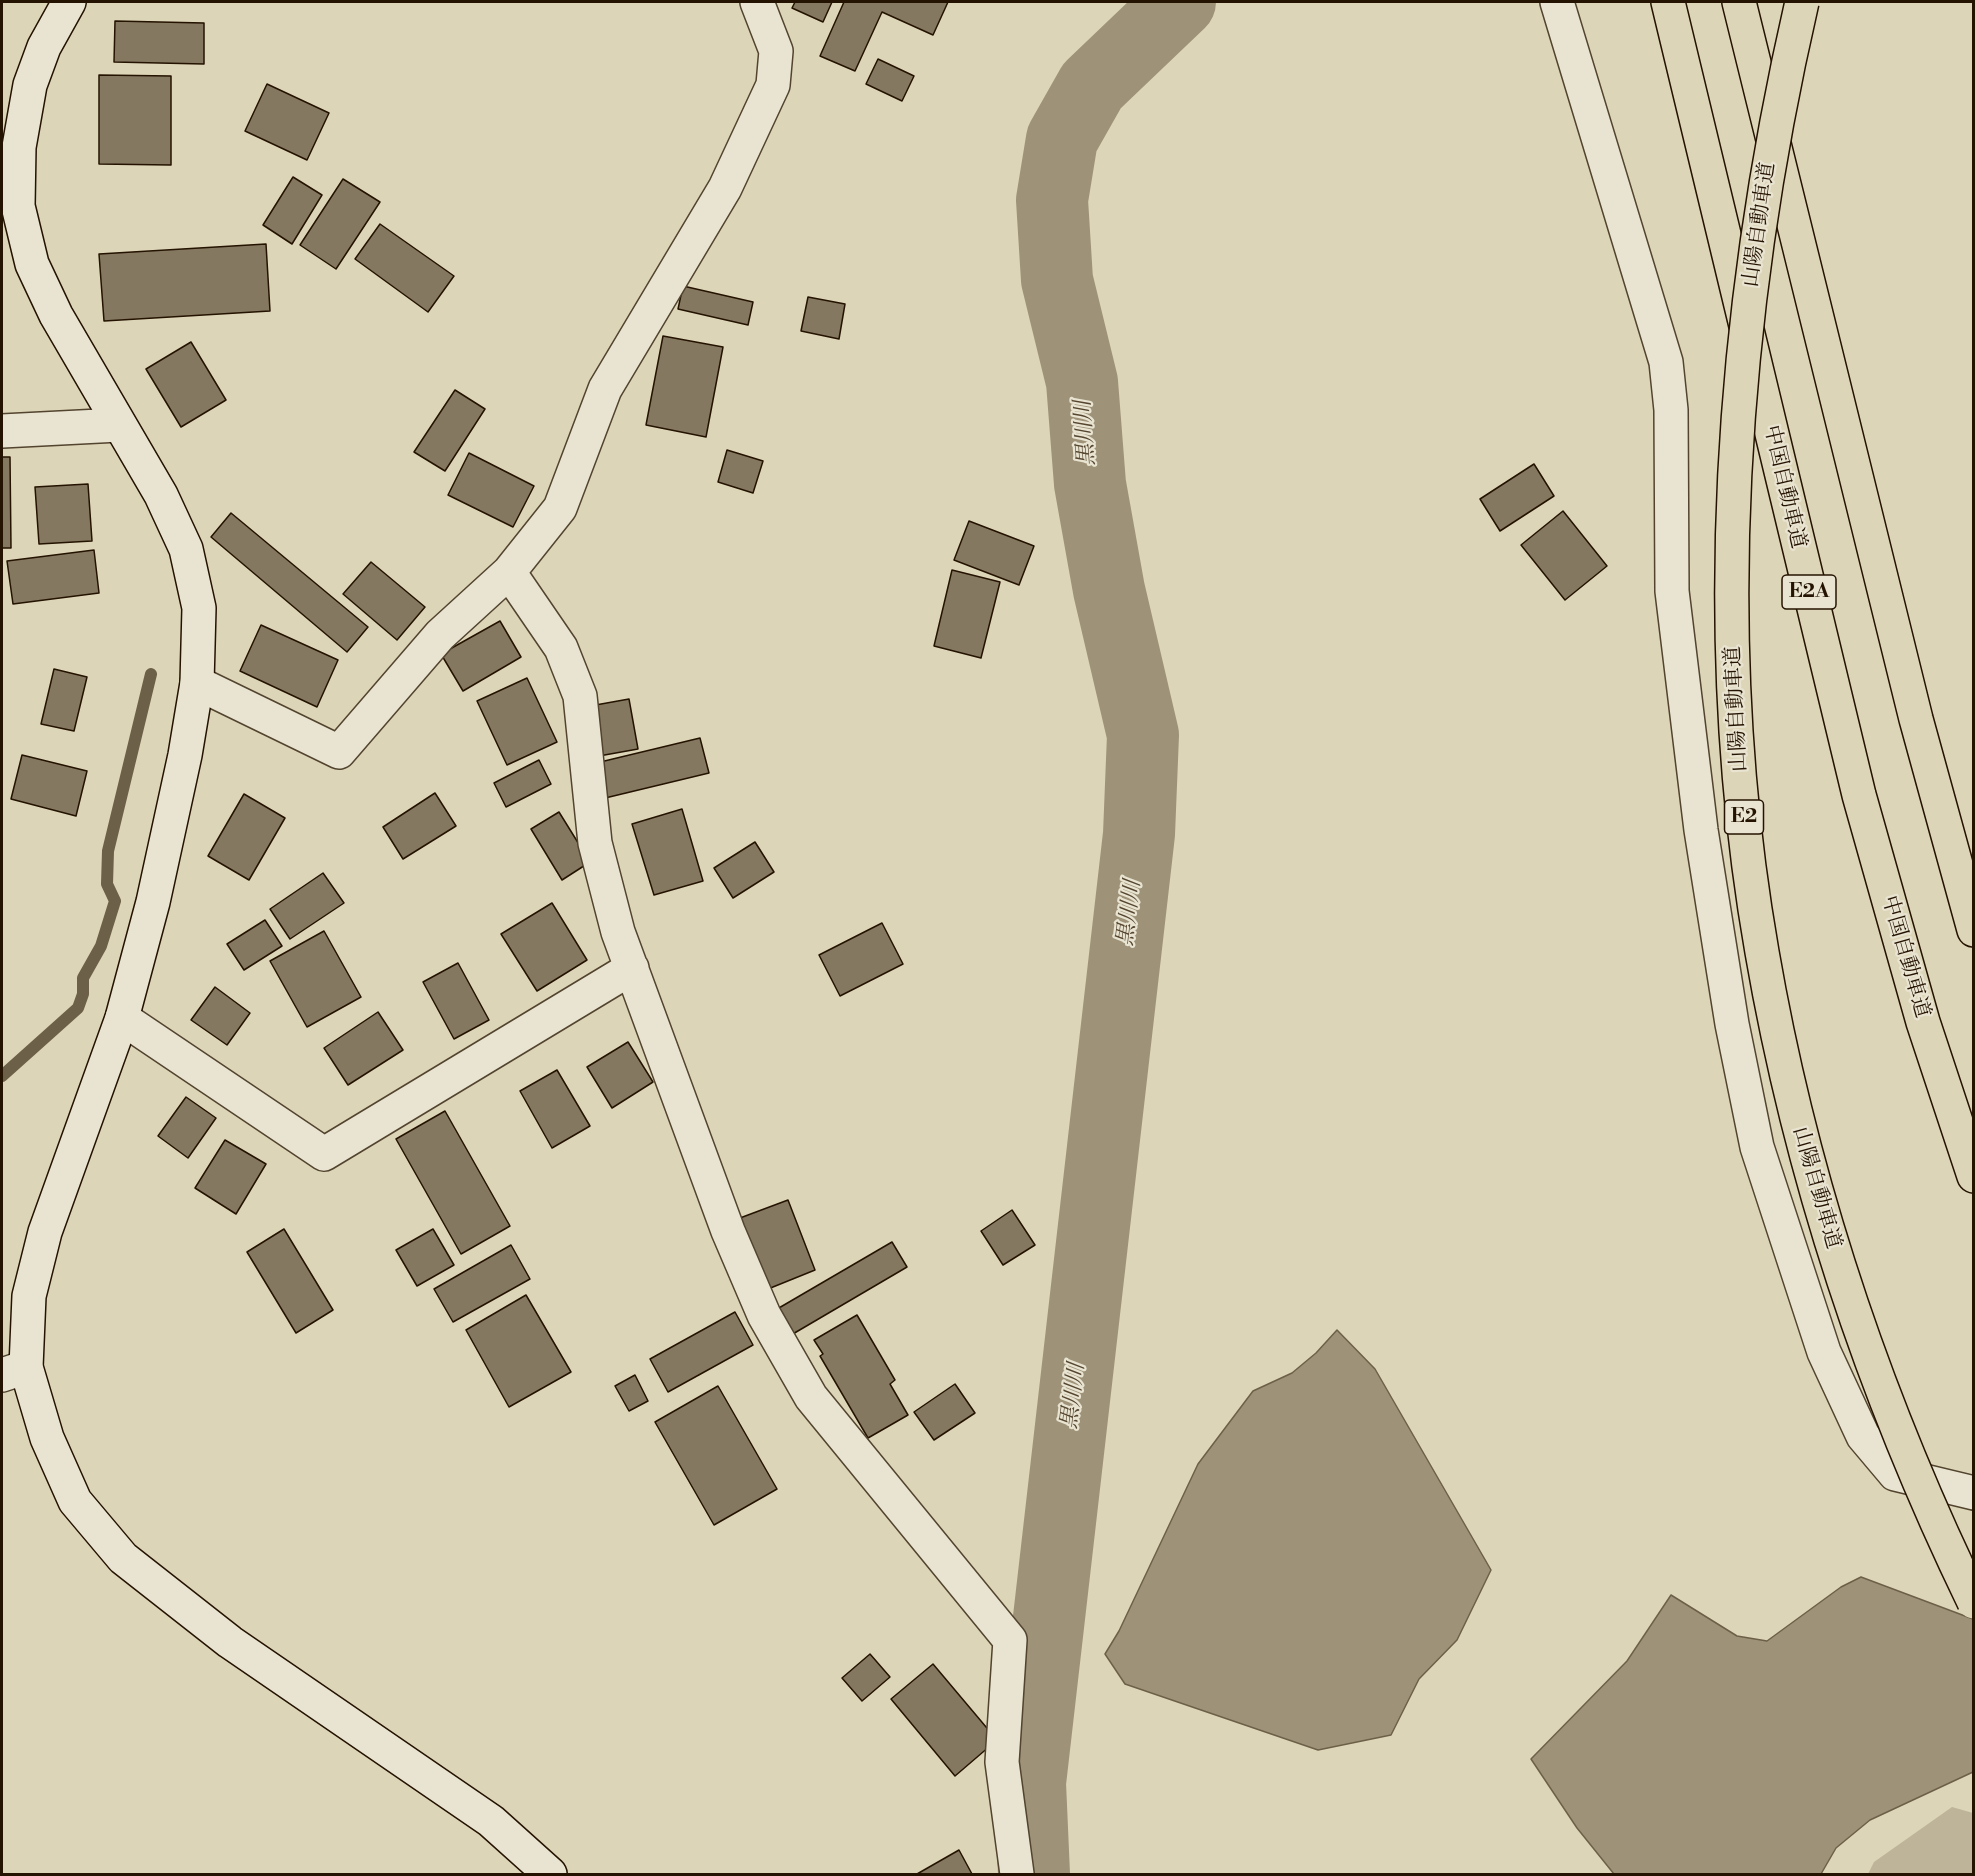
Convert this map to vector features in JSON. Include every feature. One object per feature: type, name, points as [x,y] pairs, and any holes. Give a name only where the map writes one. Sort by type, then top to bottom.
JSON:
[{"type":"highway","name":"中国自動車道","points":[[1668,2],[1859,795],[1923,1022],[1974,1176]]},
{"type":"highway","points":[[1738,2],[1916,719],[1974,930]]},
{"type":"highway","name":"山陽自動車道","points":[[1802,2],[1782,88],[1757,229],[1741,374],[1733,537],[1734,664],[1743,813],[1761,951],[1793,1105],[1842,1278],[1898,1435],[1974,1602]]},
{"type":"street","points":[[69,2],[44,47],[30,85],[19,147],[18,206],[32,264],[56,315],[161,495],[186,549],[199,608],[197,683],[185,755],[153,902],[122,1018],[45,1232],[14,1371],[75,1501],[123,1558],[230,1642],[491,1821],[550,1875]]},
{"type":"street","points":[[197,683],[339,752],[440,635],[509,572],[560,508],[605,389],[725,188],[773,85],[776,51],[757,2]]},
{"type":"street","points":[[1557,2],[1666,362],[1671,410],[1672,591],[1701,830],[1732,1024],[1757,1147],[1824,1352],[1863,1436],[1895,1474],[1974,1493]]},
{"type":"street","points":[[2,431],[119,425]]},
{"type":"street","points":[[509,572],[561,648],[580,696],[595,843],[618,932],[728,1231],[764,1315],[811,1397],[1010,1640],[1002,1762],[1017,1875]]},
{"type":"street","points":[[122,1018],[324,1154],[632,968]]},
{"type":"shaded area","points":[[1337,1330],[1375,1369],[1491,1570],[1457,1640],[1419,1679],[1391,1735],[1318,1750],[1125,1684],[1105,1654],[1119,1631],[1198,1464],[1253,1391],[1292,1373],[1316,1353]]},
{"type":"shaded area","points":[[1861,1577],[1973,1619],[1973,1772],[1870,1820],[1836,1848],[1821,1874],[1614,1874],[1577,1828],[1531,1759],[1627,1661],[1671,1595],[1737,1636],[1767,1641],[1841,1587]]},
{"type":"shaded area","points":[[1952,1807],[1973,1813],[1973,1874],[1868,1874],[1874,1862]]},
{"type":"building","points":[[795,2],[832,2],[823,22],[792,8]]},
{"type":"building","points":[[844,2],[948,2],[933,35],[882,12],[855,71],[820,56]]},
{"type":"building","points":[[115,21],[204,23],[204,64],[114,62]]},
{"type":"building","points":[[878,59],[914,76],[902,101],[866,84]]},
{"type":"building","points":[[99,75],[171,76],[171,165],[99,164]]},
{"type":"building","points":[[267,84],[329,113],[307,160],[245,131]]},
{"type":"building","points":[[293,177],[322,195],[292,244],[263,225]]},
{"type":"building","points":[[343,179],[380,202],[336,269],[300,245]]},
{"type":"building","points":[[380,224],[454,276],[428,312],[355,259]]},
{"type":"building","points":[[266,244],[270,311],[104,321],[99,254]]},
{"type":"building","points":[[683,286],[753,302],[748,325],[678,309]]},
{"type":"building","points":[[808,297],[845,304],[839,339],[801,331]]},
{"type":"building","points":[[663,336],[723,347],[706,437],[646,425]]},
{"type":"building","points":[[191,342],[226,400],[181,427],[146,369]]},
{"type":"building","points":[[455,390],[485,409],[445,471],[414,452]]},
{"type":"building","points":[[727,450],[763,461],[753,493],[718,482]]},
{"type":"building","points":[[469,453],[534,486],[513,527],[448,495]]},
{"type":"building","points":[[2,457],[10,457],[11,548],[2,548]]},
{"type":"building","points":[[1534,464],[1554,496],[1500,531],[1480,499]]},
{"type":"building","points":[[88,484],[92,541],[39,544],[35,487]]},
{"type":"building","points":[[1563,511],[1607,566],[1565,600],[1521,545]]},
{"type":"building","points":[[231,513],[368,627],[347,652],[211,537]]},
{"type":"building","points":[[969,521],[1034,546],[1019,585],[954,560]]},
{"type":"building","points":[[94,550],[99,593],[13,604],[7,561]]},
{"type":"building","points":[[371,562],[425,607],[397,640],[343,594]]},
{"type":"building","points":[[952,570],[1000,582],[981,658],[934,646]]},
{"type":"building","points":[[500,621],[521,657],[463,691],[441,654]]},
{"type":"building","points":[[261,625],[338,660],[317,707],[240,671]]},
{"type":"building","points":[[54,669],[87,677],[74,731],[41,724]]},
{"type":"building","points":[[527,678],[557,742],[507,765],[477,701]]},
{"type":"building","points":[[629,699],[638,749],[599,756],[590,706]]},
{"type":"building","points":[[700,738],[709,773],[601,799],[592,764]]},
{"type":"building","points":[[22,755],[87,771],[76,816],[11,799]]},
{"type":"building","points":[[539,760],[551,784],[506,807],[494,783]]},
{"type":"building","points":[[435,793],[456,826],[403,859],[383,827]]},
{"type":"building","points":[[244,794],[285,818],[249,880],[208,856]]},
{"type":"building","points":[[682,809],[703,881],[654,895],[632,824]]},
{"type":"building","points":[[559,812],[590,862],[562,880],[531,829]]},
{"type":"building","points":[[755,842],[774,872],[733,898],[714,868]]},
{"type":"building","points":[[323,873],[344,903],[290,939],[270,909]]},
{"type":"building","points":[[552,903],[587,960],[537,991],[501,934]]},
{"type":"building","points":[[265,920],[282,946],[244,970],[227,944]]},
{"type":"building","points":[[882,923],[903,964],[840,996],[819,955]]},
{"type":"building","points":[[324,931],[361,997],[307,1027],[270,961]]},
{"type":"building","points":[[458,963],[489,1020],[454,1039],[423,982]]},
{"type":"building","points":[[215,987],[250,1013],[227,1045],[191,1020]]},
{"type":"building","points":[[378,1012],[403,1050],[348,1085],[324,1048]]},
{"type":"building","points":[[628,1042],[653,1082],[612,1108],[587,1067]]},
{"type":"building","points":[[557,1070],[590,1126],[552,1148],[520,1091]]},
{"type":"building","points":[[186,1097],[216,1118],[188,1158],[158,1136]]},
{"type":"building","points":[[445,1111],[510,1226],[461,1254],[396,1139]]},
{"type":"building","points":[[225,1140],[266,1164],[236,1214],[195,1188]]},
{"type":"building","points":[[788,1200],[815,1270],[768,1289],[740,1218]]},
{"type":"building","points":[[1012,1210],[1035,1245],[1003,1265],[981,1231]]},
{"type":"building","points":[[284,1229],[333,1310],[296,1333],[247,1252]]},
{"type":"building","points":[[433,1229],[454,1265],[417,1286],[396,1250]]},
{"type":"building","points":[[892,1242],[907,1267],[786,1338],[772,1312]]},
{"type":"building","points":[[511,1245],[530,1279],[453,1322],[434,1289]]},
{"type":"building","points":[[526,1295],[571,1372],[509,1407],[466,1330]]},
{"type":"building","points":[[735,1312],[753,1345],[668,1392],[650,1359]]},
{"type":"building","points":[[857,1315],[895,1380],[890,1384],[908,1415],[868,1438],[820,1356],[823,1354],[814,1340]]},
{"type":"building","points":[[635,1375],[648,1401],[629,1411],[615,1386]]},
{"type":"building","points":[[955,1384],[975,1413],[934,1440],[914,1412]]},
{"type":"building","points":[[718,1386],[777,1489],[714,1525],[655,1422]]},
{"type":"building","points":[[870,1654],[890,1677],[862,1701],[842,1678]]},
{"type":"building","points":[[933,1664],[997,1740],[955,1776],[891,1699]]},
{"type":"building","points":[[959,1850],[972,1874],[917,1874]]},
{"type":"waterway","name":"黒川川","points":[[1034,1874],[1030,1783],[1139,834],[1143,735],[1109,590],[1090,484],[1082,382],[1057,280],[1052,200],[1062,139],[1092,86],[1180,2]]},
{"type":"waterway","points":[[2,1076],[78,1008],[83,994],[83,978],[101,946],[115,901],[107,884],[108,851],[151,674]]}]
